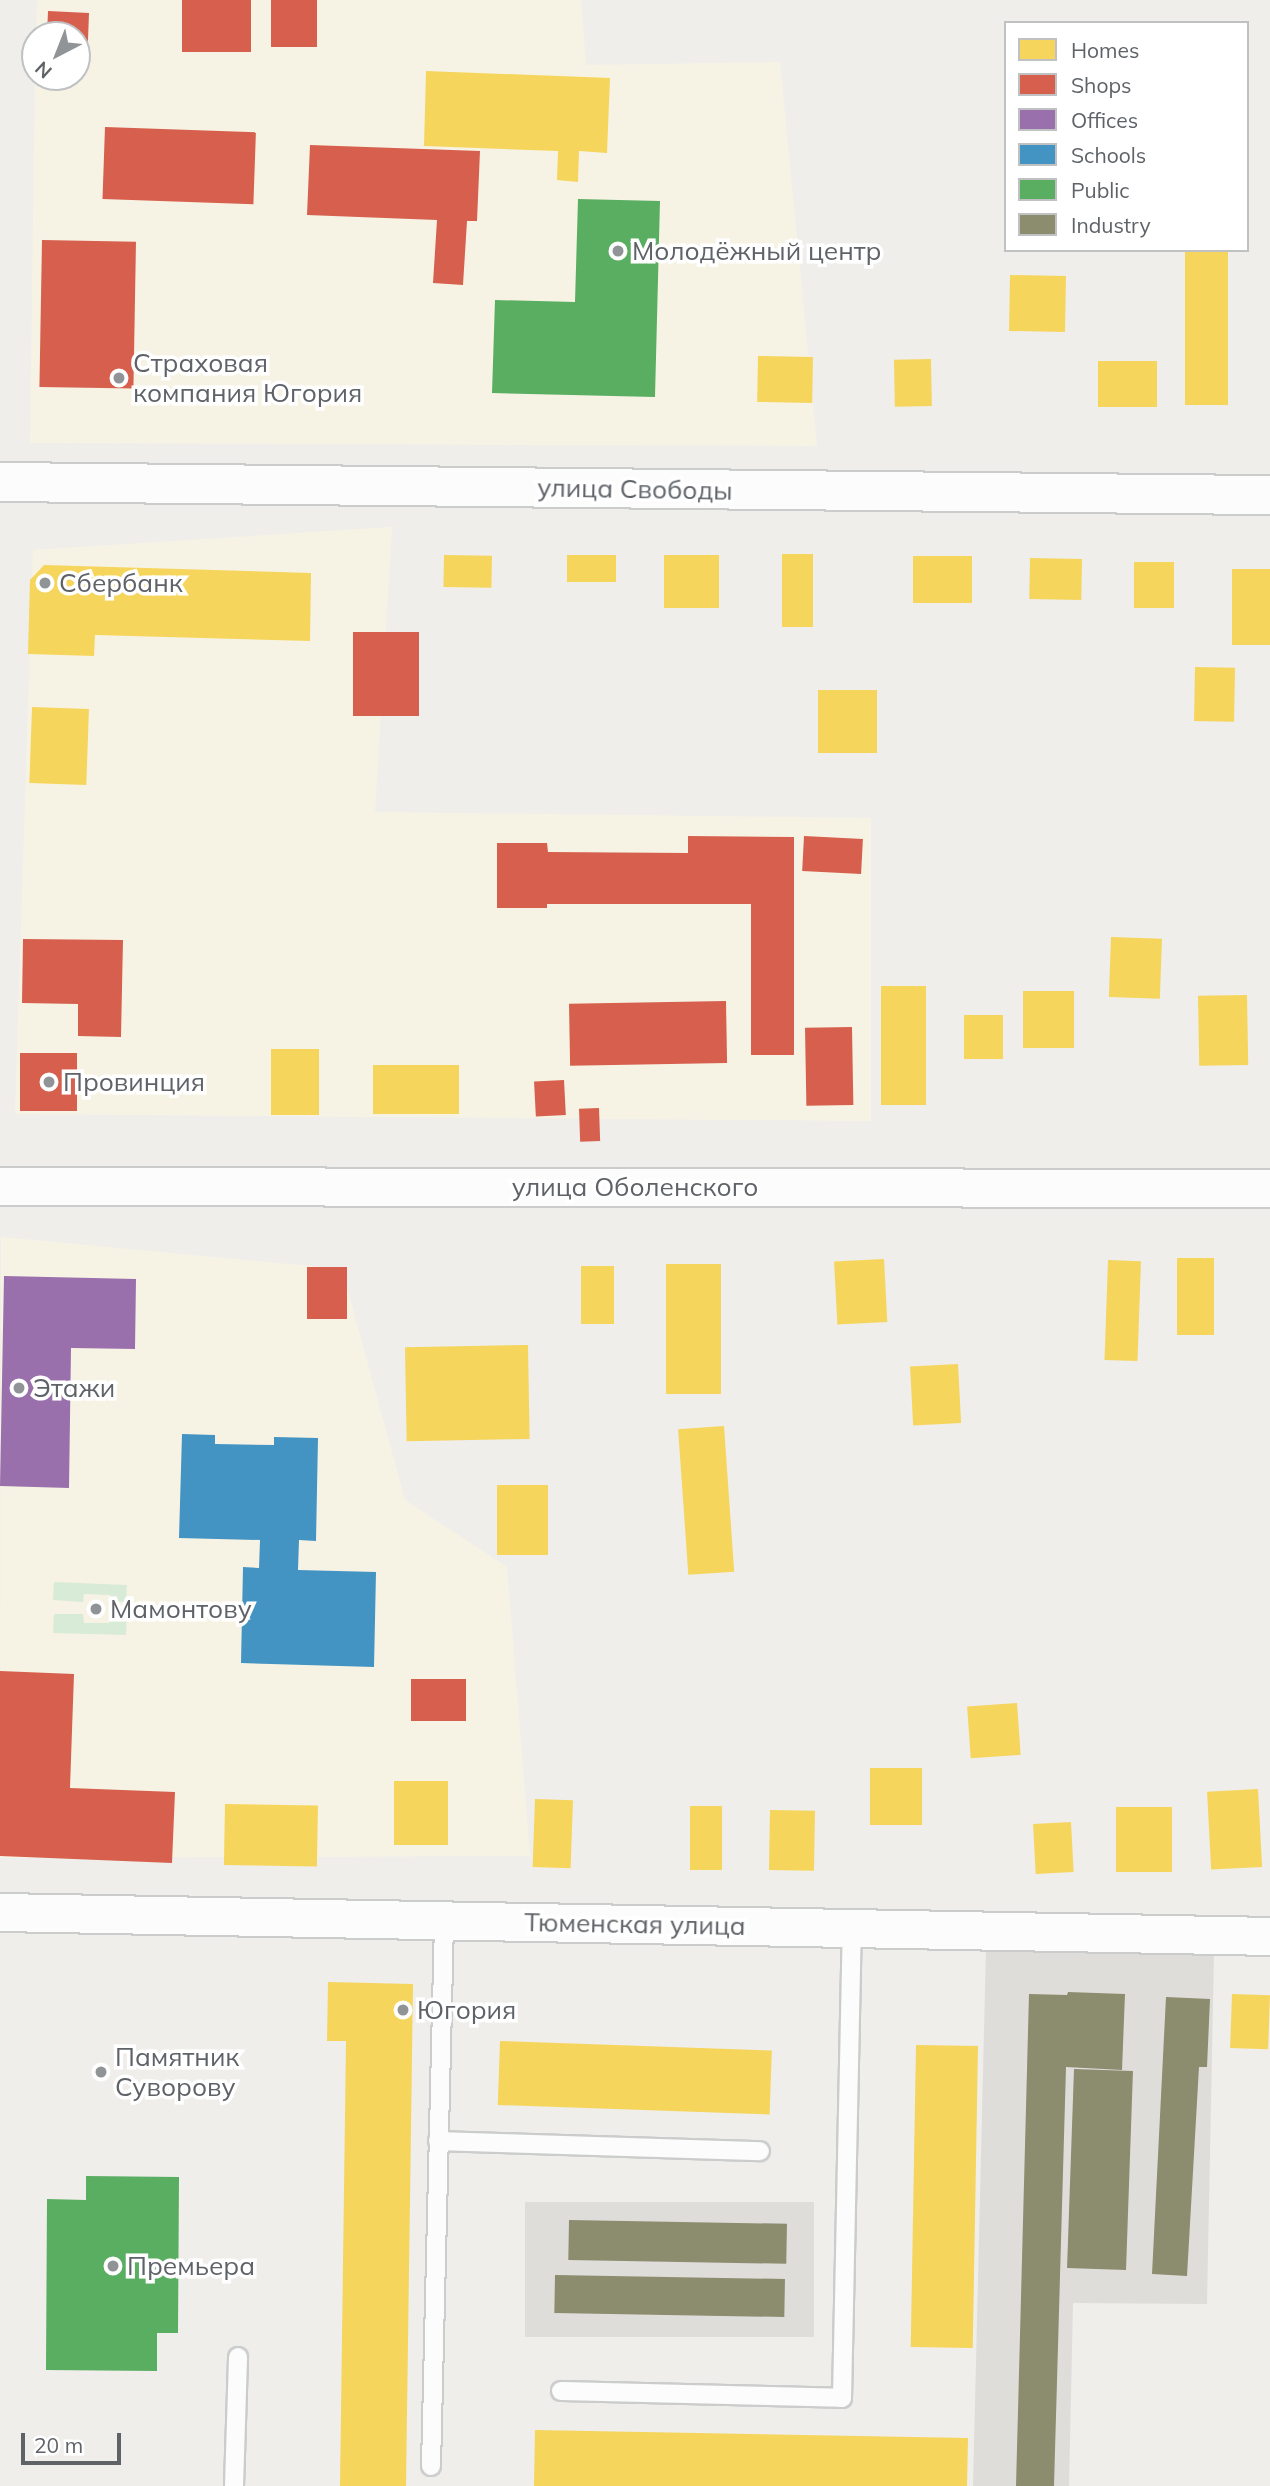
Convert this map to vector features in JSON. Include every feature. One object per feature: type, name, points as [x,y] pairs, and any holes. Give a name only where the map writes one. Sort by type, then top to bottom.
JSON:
[{"type":"street","name":"улица Свободы","points":[[0,482],[1270,495]]},
{"type":"street","name":"улица Оболенского","points":[[0,1186],[1270,1188]]},
{"type":"street","name":"Тюменская улица","points":[[0,1912],[1270,1936]]},
{"type":"lane","points":[[431,2466],[444,1921]]},
{"type":"lane","points":[[561,2391],[842,2398],[852,1928]]},
{"type":"lane","points":[[438,2141],[760,2151]]},
{"type":"lane","points":[[234,2486],[238,2357]]},
{"type":"shaded area","points":[[37,0],[581,0],[586,65],[780,62],[817,446],[30,443],[35,91],[91,91],[91,21],[36,21]]},
{"type":"shaded area","points":[[392,527],[375,812],[871,818],[871,1121],[15,1114],[33,550]]},
{"type":"shaded area","points":[[1,1237],[342,1269],[405,1500],[507,1567],[530,1856],[0,1858]]},
{"type":"shaded area","points":[[986,1948],[1214,1953],[1207,2304],[1073,2303],[1069,2486],[973,2486]]},
{"type":"shaded area","points":[[525,2202],[814,2202],[814,2337],[525,2337]]},
{"type":"green space","points":[[54,1582],[127,1585],[126,1602],[110,1601],[110,1595],[84,1594],[83,1602],[53,1600]]},
{"type":"green space","points":[[54,1614],[83,1614],[84,1623],[109,1623],[110,1614],[127,1615],[126,1635],[53,1633]]},
{"type":"building: Homes","points":[[426,71],[610,78],[607,153],[579,151],[578,182],[557,180],[558,151],[424,146]]},
{"type":"building: Homes","points":[[1185,252],[1228,252],[1228,405],[1185,405]]},
{"type":"building: Homes","points":[[1010,275],[1066,276],[1065,332],[1009,331]]},
{"type":"building: Homes","points":[[758,356],[813,357],[812,403],[757,402]]},
{"type":"building: Homes","points":[[931,359],[932,406],[895,407],[894,360]]},
{"type":"building: Homes","points":[[1098,361],[1157,361],[1157,407],[1098,407]]},
{"type":"building: Homes","points":[[782,554],[813,554],[813,627],[782,627]]},
{"type":"building: Homes","points":[[444,555],[492,556],[491,588],[443,587]]},
{"type":"building: Homes","points":[[567,555],[616,555],[616,582],[567,582]]},
{"type":"building: Homes","points":[[664,555],[719,555],[719,608],[664,608]]},
{"type":"building: Homes","points":[[913,556],[972,556],[972,603],[913,603]]},
{"type":"building: Homes","points":[[1030,558],[1082,559],[1081,600],[1029,599]]},
{"type":"building: Homes","points":[[1134,562],[1174,562],[1174,608],[1134,608]]},
{"type":"building: Homes","points":[[44,565],[311,573],[310,641],[95,635],[94,656],[28,654],[30,580]]},
{"type":"building: Homes","points":[[1232,569],[1270,569],[1270,645],[1232,645]]},
{"type":"building: Homes","points":[[1195,667],[1235,668],[1234,722],[1194,721]]},
{"type":"building: Homes","points":[[818,690],[877,690],[877,753],[818,753]]},
{"type":"building: Homes","points":[[32,707],[89,709],[86,785],[29,783]]},
{"type":"building: Homes","points":[[1111,937],[1162,939],[1160,999],[1109,997]]},
{"type":"building: Homes","points":[[881,986],[926,986],[926,1105],[881,1105]]},
{"type":"building: Homes","points":[[1023,991],[1074,991],[1074,1048],[1023,1048]]},
{"type":"building: Homes","points":[[1247,995],[1248,1065],[1199,1066],[1198,996]]},
{"type":"building: Homes","points":[[964,1015],[1003,1015],[1003,1059],[964,1059]]},
{"type":"building: Homes","points":[[271,1049],[319,1049],[319,1115],[271,1115]]},
{"type":"building: Homes","points":[[373,1065],[459,1065],[459,1114],[373,1114]]},
{"type":"building: Homes","points":[[1177,1258],[1214,1258],[1214,1335],[1177,1335]]},
{"type":"building: Homes","points":[[884,1259],[887,1322],[837,1325],[834,1262]]},
{"type":"building: Homes","points":[[1108,1260],[1141,1261],[1137,1361],[1105,1360]]},
{"type":"building: Homes","points":[[666,1264],[721,1264],[721,1394],[666,1394]]},
{"type":"building: Homes","points":[[581,1266],[614,1266],[614,1324],[581,1324]]},
{"type":"building: Homes","points":[[528,1345],[530,1439],[407,1441],[405,1347]]},
{"type":"building: Homes","points":[[958,1364],[961,1423],[913,1425],[910,1367]]},
{"type":"building: Homes","points":[[724,1426],[734,1572],[688,1575],[678,1429]]},
{"type":"building: Homes","points":[[497,1485],[548,1485],[548,1555],[497,1555]]},
{"type":"building: Homes","points":[[1017,1703],[1021,1755],[971,1758],[967,1706]]},
{"type":"building: Homes","points":[[870,1768],[922,1768],[922,1825],[870,1825]]},
{"type":"building: Homes","points":[[394,1781],[448,1781],[448,1845],[394,1845]]},
{"type":"building: Homes","points":[[1258,1789],[1262,1867],[1211,1870],[1207,1792]]},
{"type":"building: Homes","points":[[535,1799],[573,1800],[571,1868],[533,1867]]},
{"type":"building: Homes","points":[[225,1804],[318,1806],[317,1867],[224,1865]]},
{"type":"building: Homes","points":[[690,1806],[722,1806],[722,1870],[690,1870]]},
{"type":"building: Homes","points":[[1116,1807],[1172,1807],[1172,1872],[1116,1872]]},
{"type":"building: Homes","points":[[770,1810],[815,1811],[814,1871],[769,1870]]},
{"type":"building: Homes","points":[[1071,1822],[1074,1872],[1036,1874],[1033,1824]]},
{"type":"building: Homes","points":[[328,1982],[413,1984],[406,2486],[340,2486],[346,2041],[327,2041]]},
{"type":"building: Homes","points":[[1232,1994],[1270,1995],[1268,2049],[1230,2048]]},
{"type":"building: Homes","points":[[500,2041],[772,2050],[770,2114],[498,2105]]},
{"type":"building: Homes","points":[[916,2045],[978,2046],[973,2348],[911,2347]]},
{"type":"building: Homes","points":[[535,2430],[968,2438],[967,2486],[534,2486]]},
{"type":"building: Shops","points":[[182,0],[251,0],[251,52],[182,52]]},
{"type":"building: Shops","points":[[271,0],[317,0],[317,47],[271,47]]},
{"type":"building: Shops","points":[[48,11],[89,13],[89,21],[48,21]]},
{"type":"building: Shops","points":[[105,127],[256,132],[253,204],[102,199]]},
{"type":"building: Shops","points":[[310,145],[480,151],[477,221],[467,221],[463,285],[433,283],[437,220],[307,215]]},
{"type":"building: Shops","points":[[42,240],[136,242],[133,389],[39,387]]},
{"type":"building: Shops","points":[[353,632],[419,632],[419,716],[353,716]]},
{"type":"building: Shops","points":[[688,836],[794,837],[794,1055],[751,1055],[751,904],[547,904],[547,908],[497,908],[497,843],[547,843],[548,852],[688,853]]},
{"type":"building: Shops","points":[[804,836],[863,839],[861,874],[802,871]]},
{"type":"building: Shops","points":[[23,939],[123,940],[121,1037],[78,1036],[78,1004],[22,1003]]},
{"type":"building: Shops","points":[[726,1001],[727,1063],[570,1066],[569,1004]]},
{"type":"building: Shops","points":[[852,1027],[853,1105],[806,1106],[805,1028]]},
{"type":"building: Shops","name":"Провинция","points":[[20,1053],[77,1053],[77,1111],[20,1111]]},
{"type":"building: Shops","points":[[564,1080],[566,1115],[536,1117],[534,1082]]},
{"type":"building: Shops","points":[[599,1108],[600,1141],[580,1142],[579,1109]]},
{"type":"building: Shops","points":[[307,1267],[347,1267],[347,1319],[307,1319]]},
{"type":"building: Shops","points":[[0,1671],[74,1674],[70,1788],[175,1792],[172,1863],[0,1856]]},
{"type":"building: Shops","points":[[411,1679],[466,1679],[466,1721],[411,1721]]},
{"type":"building: Offices","points":[[4,1276],[136,1279],[135,1349],[71,1348],[69,1488],[0,1486]]},
{"type":"building: Schools","points":[[182,1434],[215,1435],[215,1444],[274,1445],[274,1437],[318,1438],[316,1541],[299,1540],[298,1570],[376,1572],[374,1667],[241,1663],[243,1567],[259,1568],[260,1540],[179,1538]]},
{"type":"building: Public","name":"Молодёжный центр","points":[[578,199],[660,201],[655,397],[492,393],[495,300],[575,302]]},
{"type":"building: Public","name":"Премьера","points":[[86,2176],[179,2177],[178,2333],[157,2333],[157,2371],[46,2370],[47,2199],[86,2200]]},
{"type":"building: Industry","points":[[1068,1992],[1125,1994],[1122,2070],[1066,2067],[1054,2486],[1016,2486],[1029,1994],[1067,1995]]},
{"type":"building: Industry","points":[[1166,1997],[1210,1999],[1207,2067],[1199,2067],[1187,2276],[1152,2274]]},
{"type":"building: Industry","points":[[1074,2069],[1133,2071],[1126,2270],[1067,2268]]},
{"type":"building: Industry","points":[[569,2220],[787,2224],[786,2264],[568,2260]]},
{"type":"building: Industry","points":[[555,2275],[785,2279],[784,2317],[554,2313]]},
{"type":"place","name":"Молодёжный центр","points":[[618,251]]},
{"type":"place","name":"Страховая компания Югория","points":[[119,378]]},
{"type":"place","name":"Сбербанк","points":[[45,583]]},
{"type":"place","name":"Провинция","points":[[49,1082]]},
{"type":"place","name":"Этажи","points":[[19,1388]]},
{"type":"place","name":"Мамонтову","points":[[96,1609]]},
{"type":"place","name":"Югория","points":[[403,2010]]},
{"type":"place","name":"Памятник Суворову","points":[[101,2072]]},
{"type":"place","name":"Премьера","points":[[113,2266]]}]
